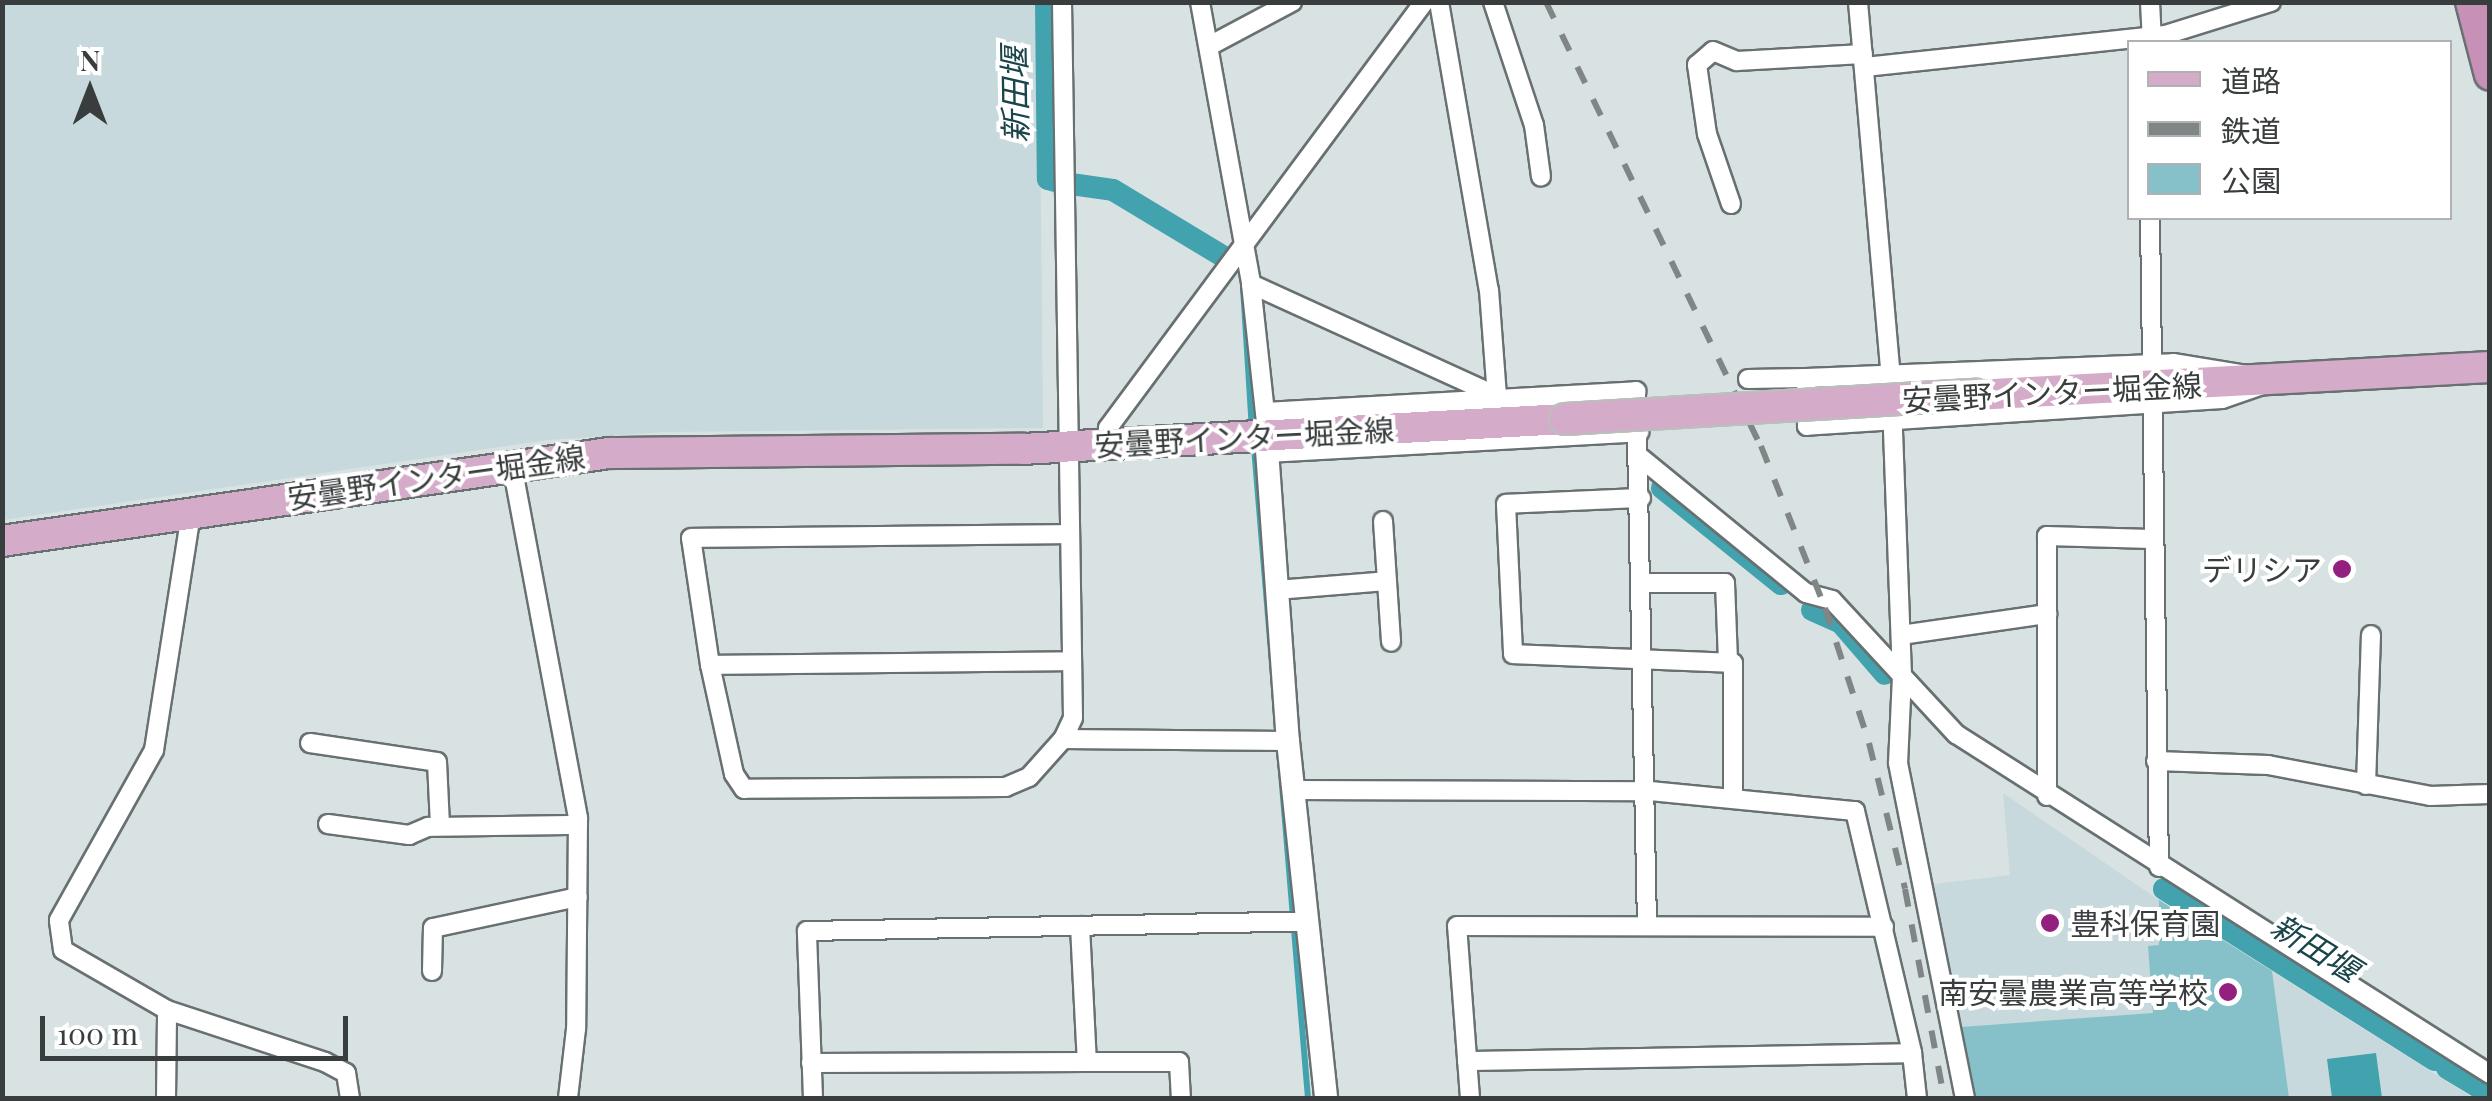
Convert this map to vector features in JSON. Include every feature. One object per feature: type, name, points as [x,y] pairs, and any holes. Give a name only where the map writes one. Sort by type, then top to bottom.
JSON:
[{"type":"highway","points":[[2471,2],[2490,75]]},
{"type":"main road","name":"安曇野インター堀金線","points":[[2,541],[609,452],[1106,446],[2490,367]]},
{"type":"street","points":[[1062,2],[1072,718],[1063,740],[1029,776],[1006,787],[744,789],[734,774],[710,665],[692,538],[1068,534]]},
{"type":"street","points":[[1200,2],[1247,243],[1266,434],[1288,741],[1326,1098]]},
{"type":"street","points":[[1211,45],[1292,2]]},
{"type":"street","points":[[1106,446],[1108,428],[1424,2]]},
{"type":"street","points":[[1439,2],[1489,290],[1497,396]]},
{"type":"street","points":[[1493,2],[1534,126],[1541,177]]},
{"type":"street","points":[[1858,2],[1891,376],[1902,676],[1898,762],[1964,1098]]},
{"type":"street","points":[[2150,2],[2152,39],[2270,2]]},
{"type":"street","points":[[1731,204],[1706,134],[1697,65],[1713,51],[1738,61],[1864,61],[2127,41]]},
{"type":"street","points":[[2150,220],[2158,867]]},
{"type":"street","points":[[1251,284],[1497,396]]},
{"type":"street","points":[[1748,378],[1891,376],[2150,385]]},
{"type":"street","points":[[1806,378],[1807,426],[1892,422],[2150,385]]},
{"type":"street","points":[[1266,434],[1497,396],[1636,390],[1650,790],[1647,925]]},
{"type":"street","points":[[1266,434],[1639,432]]},
{"type":"street","points":[[1641,458],[1806,593],[1832,600],[1956,734],[2158,867],[2490,1074]]},
{"type":"street","points":[[512,466],[578,824],[568,1098]]},
{"type":"street","points":[[1641,498],[1506,504],[1513,654],[1728,662]]},
{"type":"street","points":[[191,513],[154,750],[59,920],[63,950],[167,1010],[346,1072],[350,1098]]},
{"type":"street","points":[[1383,521],[1391,642]]},
{"type":"street","points":[[2047,796],[2047,536],[2151,540]]},
{"type":"street","points":[[1276,590],[1387,581]]},
{"type":"street","points":[[1644,583],[1725,583],[1732,799]]},
{"type":"street","points":[[1901,635],[2047,614]]},
{"type":"street","points":[[2366,785],[2371,635]]},
{"type":"street","points":[[710,665],[1071,661]]},
{"type":"street","points":[[1063,740],[1288,741]]},
{"type":"street","points":[[310,744],[436,762],[440,826]]},
{"type":"street","points":[[2156,760],[2268,764],[2430,796],[2490,794]]},
{"type":"street","points":[[1294,790],[1650,790],[1855,811],[1912,1053],[1916,1098]]},
{"type":"street","points":[[328,824],[409,836],[440,826],[578,824]]},
{"type":"street","points":[[432,971],[433,928],[578,898]]},
{"type":"street","points":[[813,1098],[807,931],[1306,921]]},
{"type":"street","points":[[1080,926],[1087,1062]]},
{"type":"street","points":[[1470,1098],[1457,926],[1884,927]]},
{"type":"street","points":[[166,1098],[167,1010]]},
{"type":"street","points":[[1467,1061],[1912,1053]]},
{"type":"street","points":[[812,1064],[1179,1062],[1181,1098]]},
{"type":"shaded area","points":[[3,2],[1039,3],[1043,428],[664,432],[548,440],[3,520]]},
{"type":"shaded area","points":[[2003,793],[2159,900],[2473,1098],[1971,1098],[1934,884],[2010,875]]},
{"type":"shaded area","points":[[2376,1053],[2382,1098],[2332,1098],[2327,1059]]},
{"type":"green space","name":"南安曇農業高等学校","points":[[2159,900],[2272,971],[2289,1098],[1971,1098],[1961,1027],[2153,1013],[2148,946],[2159,945]]},
{"type":"waterway","name":"新田堰","points":[[1046,2],[1048,179],[1055,181]]},
{"type":"waterway","name":"新田堰","points":[[1071,184],[1113,190],[1224,257]]},
{"type":"waterway","points":[[1243,287],[1252,430]]},
{"type":"waterway","points":[[1254,447],[1308,1098]]},
{"type":"waterway","name":"新田堰","points":[[1662,488],[1781,584]]},
{"type":"waterway","name":"新田堰","points":[[1812,610],[1841,623],[1885,674]]},
{"type":"waterway","name":"新田堰","points":[[2164,889],[2435,1060]]},
{"type":"waterway","name":"新田堰","points":[[2447,1068],[2490,1094]]},
{"type":"railway","points":[[1546,2],[1761,446],[1825,608],[1869,743],[1905,889],[1944,1098]]},
{"type":"place","name":"デリシア","points":[[2342,569]]},
{"type":"place","name":"豊科保育園","points":[[2050,923]]},
{"type":"place","name":"南安曇農業高等学校","points":[[2228,992]]}]
